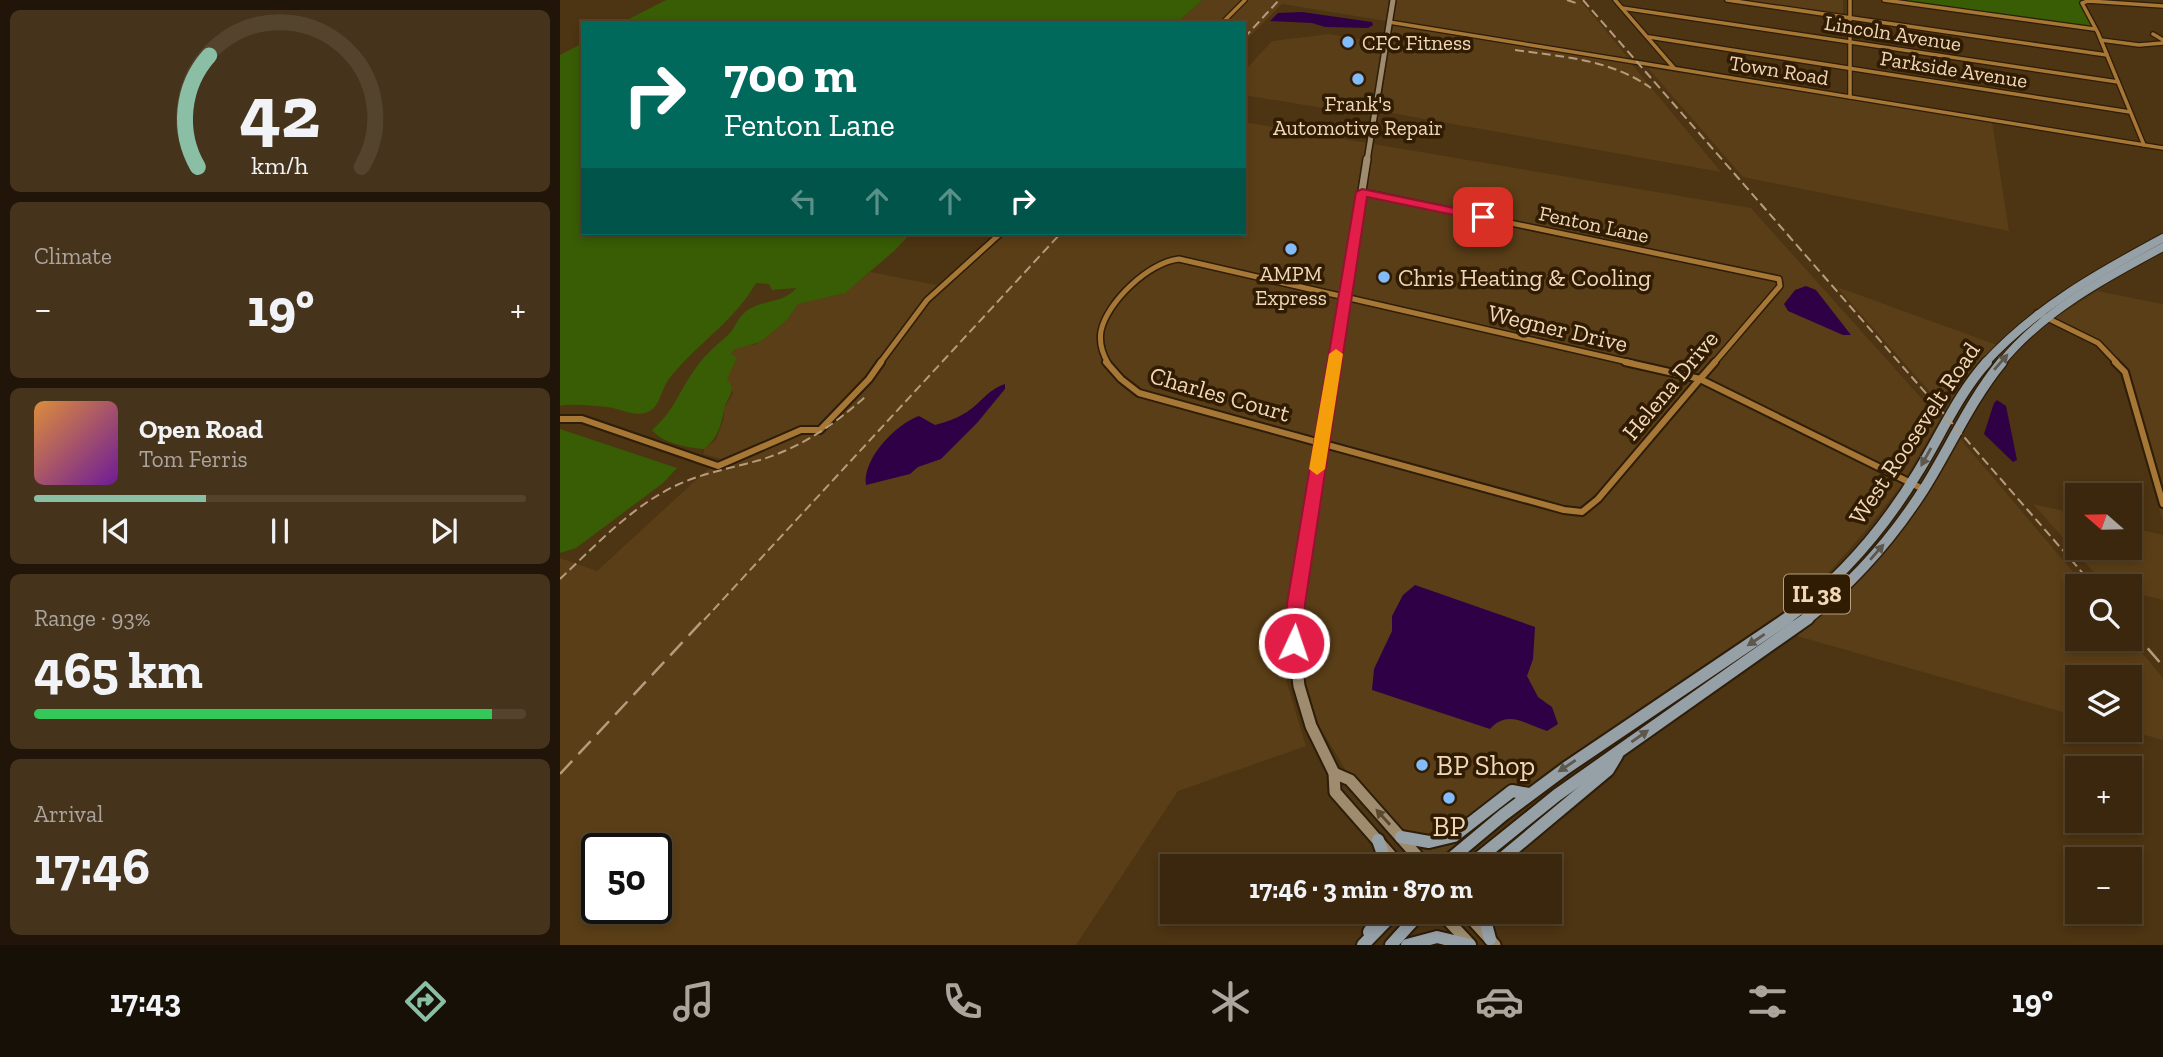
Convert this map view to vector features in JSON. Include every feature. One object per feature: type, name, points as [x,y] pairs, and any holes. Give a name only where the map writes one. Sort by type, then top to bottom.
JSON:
[{"type":"main road","points":[[1389,854],[1335,792],[1334,773],[1311,726],[1299,686],[1294,643],[1296,604],[1393,0]]},
{"type":"main road","name":"West Roosevelt Road","points":[[1456,854],[1529,794],[1793,614],[1821,590],[1886,520],[1912,484],[1976,375],[2006,341],[2089,278],[2163,238]]},
{"type":"main road","name":"West Roosevelt Road","points":[[1484,854],[1556,795],[1788,634],[1837,593],[1895,531],[1923,489],[1986,381],[2042,315],[2163,247]]},
{"type":"main road","points":[[1508,854],[1608,771],[1620,751]]},
{"type":"main road","points":[[1334,773],[1350,780],[1416,854]]},
{"type":"main road","points":[[1401,837],[1429,842],[1454,836],[1512,791],[1519,790],[1529,794]]},
{"type":"main road","points":[[1378,841],[1383,854]]},
{"type":"main road","points":[[1362,945],[1375,924]]},
{"type":"main road","points":[[1362,945],[1383,924]]},
{"type":"main road","points":[[1391,945],[1410,924]]},
{"type":"main road","points":[[1451,924],[1470,945]]},
{"type":"main road","points":[[1476,924],[1492,942]]},
{"type":"main road","points":[[1487,924],[1492,942]]},
{"type":"main road","points":[[1408,945],[1437,937],[1470,945]]},
{"type":"street","points":[[1224,21],[1245,0]]},
{"type":"street","points":[[1615,0],[1674,68]]},
{"type":"street","points":[[1727,0],[2107,55]]},
{"type":"street","points":[[1850,0],[1850,97]]},
{"type":"street","points":[[1884,0],[2095,29]]},
{"type":"street","points":[[2144,145],[2101,40],[2082,3],[2163,6]]},
{"type":"street","name":"Lincoln Avenue","points":[[1622,8],[2118,82]]},
{"type":"street","name":"Town Road","points":[[1389,22],[2163,148]]},
{"type":"street","points":[[2153,34],[2163,41]]},
{"type":"street","name":"Parkside Avenue","points":[[1649,37],[2130,113]]},
{"type":"street","points":[[2101,40],[2139,45],[2163,41]]},
{"type":"street","name":"Fenton Lane","points":[[1362,192],[1779,279]]},
{"type":"street","points":[[560,419],[582,419],[718,466],[801,429],[820,430],[869,379],[927,300],[999,235]]},
{"type":"street","name":"Wegner Drive","points":[[1106,317],[1144,272],[1165,259],[1179,259],[1700,379],[1923,489]]},
{"type":"street","name":"Helena Drive","points":[[1582,512],[1598,499],[1780,286],[1779,279]]},
{"type":"street","points":[[2042,315],[2098,343],[2125,372],[2163,504]]},
{"type":"street","name":"Charles Court","points":[[1106,317],[1101,331],[1103,355],[1119,381],[1139,393],[1564,510],[1582,512]]},
{"type":"shaded area","points":[[1202,0],[1390,0],[1386,21],[1282,4],[1246,40],[1246,21],[1179,21]]},
{"type":"shaded area","points":[[1396,0],[1580,0],[1630,60],[1392,21]]},
{"type":"shaded area","points":[[1735,0],[1843,0],[1843,15]]},
{"type":"shaded area","points":[[1302,12],[1372,22],[1373,25],[1368,28],[1325,27],[1312,23],[1270,21],[1278,13]]},
{"type":"shaded area","points":[[1392,24],[1630,62],[1721,172],[1380,111]]},
{"type":"shaded area","points":[[1329,34],[1383,43],[1371,116],[1246,95],[1246,69],[1272,41]]},
{"type":"shaded area","points":[[1648,68],[1992,121],[2009,231],[1743,177]]},
{"type":"shaded area","points":[[1246,122],[1751,208],[1940,419],[1902,484],[1868,528],[1832,569],[1789,608],[1551,769],[1446,854],[1418,854],[1348,774],[1318,724],[1303,680],[1281,663],[1306,746],[1178,791],[1076,945],[560,945],[560,558],[597,571],[708,469],[722,467],[802,431],[799,427],[721,459],[704,454],[704,449],[716,440],[724,418],[724,408],[733,394],[727,379],[731,354],[735,349],[745,344],[760,342],[786,321],[798,304],[844,293],[870,272],[937,285],[994,235],[1246,235]]},
{"type":"shaded area","points":[[1806,286],[1816,290],[1851,335],[1843,335],[1788,311],[1784,304],[1795,290]]},
{"type":"shaded area","points":[[1837,287],[1997,345],[1946,410]]},
{"type":"shaded area","points":[[2097,291],[2163,304],[2163,522],[2121,375],[2110,358],[2092,343],[2049,322]]},
{"type":"shaded area","points":[[1005,384],[1005,389],[977,423],[941,459],[918,467],[910,474],[866,485],[869,464],[882,444],[900,426],[919,416],[935,425],[952,420]]},
{"type":"shaded area","points":[[1997,400],[2006,406],[2017,460],[2013,462],[1984,434]]},
{"type":"shaded area","points":[[1957,435],[2075,574],[2065,574],[2065,651],[2141,651],[2163,678],[2163,740],[2142,734],[2142,665],[2065,665],[2065,713],[1797,636],[1853,586],[1890,544],[1919,505]]},
{"type":"shaded area","points":[[2033,504],[2065,511],[2065,540]]},
{"type":"shaded area","points":[[2142,530],[2163,535],[2163,600],[2142,595],[2142,574],[2095,574],[2083,560],[2142,560]]},
{"type":"shaded area","points":[[1415,585],[1535,627],[1533,659],[1527,676],[1538,697],[1552,707],[1558,724],[1547,731],[1510,719],[1497,723],[1490,729],[1372,690],[1374,669],[1392,631],[1392,616],[1403,595]]},
{"type":"green space","points":[[666,0],[1202,0],[1179,21],[625,21]]},
{"type":"green space","points":[[1884,0],[2083,0],[2095,29]]},
{"type":"green space","points":[[581,44],[581,235],[909,235],[845,293],[798,304],[786,321],[760,342],[735,349],[731,354],[737,358],[727,379],[731,388],[730,394],[718,432],[704,449],[669,441],[652,430],[670,409],[700,362],[729,334],[743,314],[755,306],[784,297],[796,288],[772,290],[769,284],[756,283],[737,310],[669,379],[650,411],[636,414],[608,407],[560,406],[560,55]]},
{"type":"green space","points":[[560,429],[677,468],[663,483],[576,548],[560,553]]},
{"type":"railway","points":[[1246,36],[1279,0]]},
{"type":"railway","points":[[1567,0],[1579,4]]},
{"type":"railway","points":[[1583,0],[2084,574]]},
{"type":"railway","points":[[1515,50],[1603,65],[1635,78],[1651,88]]},
{"type":"railway","points":[[704,620],[1059,235]]},
{"type":"railway","points":[[560,579],[615,527],[661,494],[697,477],[789,449],[829,426],[865,397]]},
{"type":"railway","points":[[560,774],[705,618]]},
{"type":"railway","points":[[2142,642],[2163,666]]},
{"type":"slow traffic","points":[[1317,469],[1336,354]]},
{"type":"place","name":"CFC Fitness","points":[[1348,42]]},
{"type":"place","name":"Frank's Automotive Repair","points":[[1358,79]]},
{"type":"place","name":"AMPM Express","points":[[1291,249]]},
{"type":"place","name":"Chris Heating & Cooling","points":[[1384,277]]},
{"type":"place","name":"BP Shop","points":[[1422,765]]},
{"type":"place","name":"BP","points":[[1449,798]]},
{"type":"route","points":[[1294,643],[1296,604],[1362,192],[1483,217]]}]
